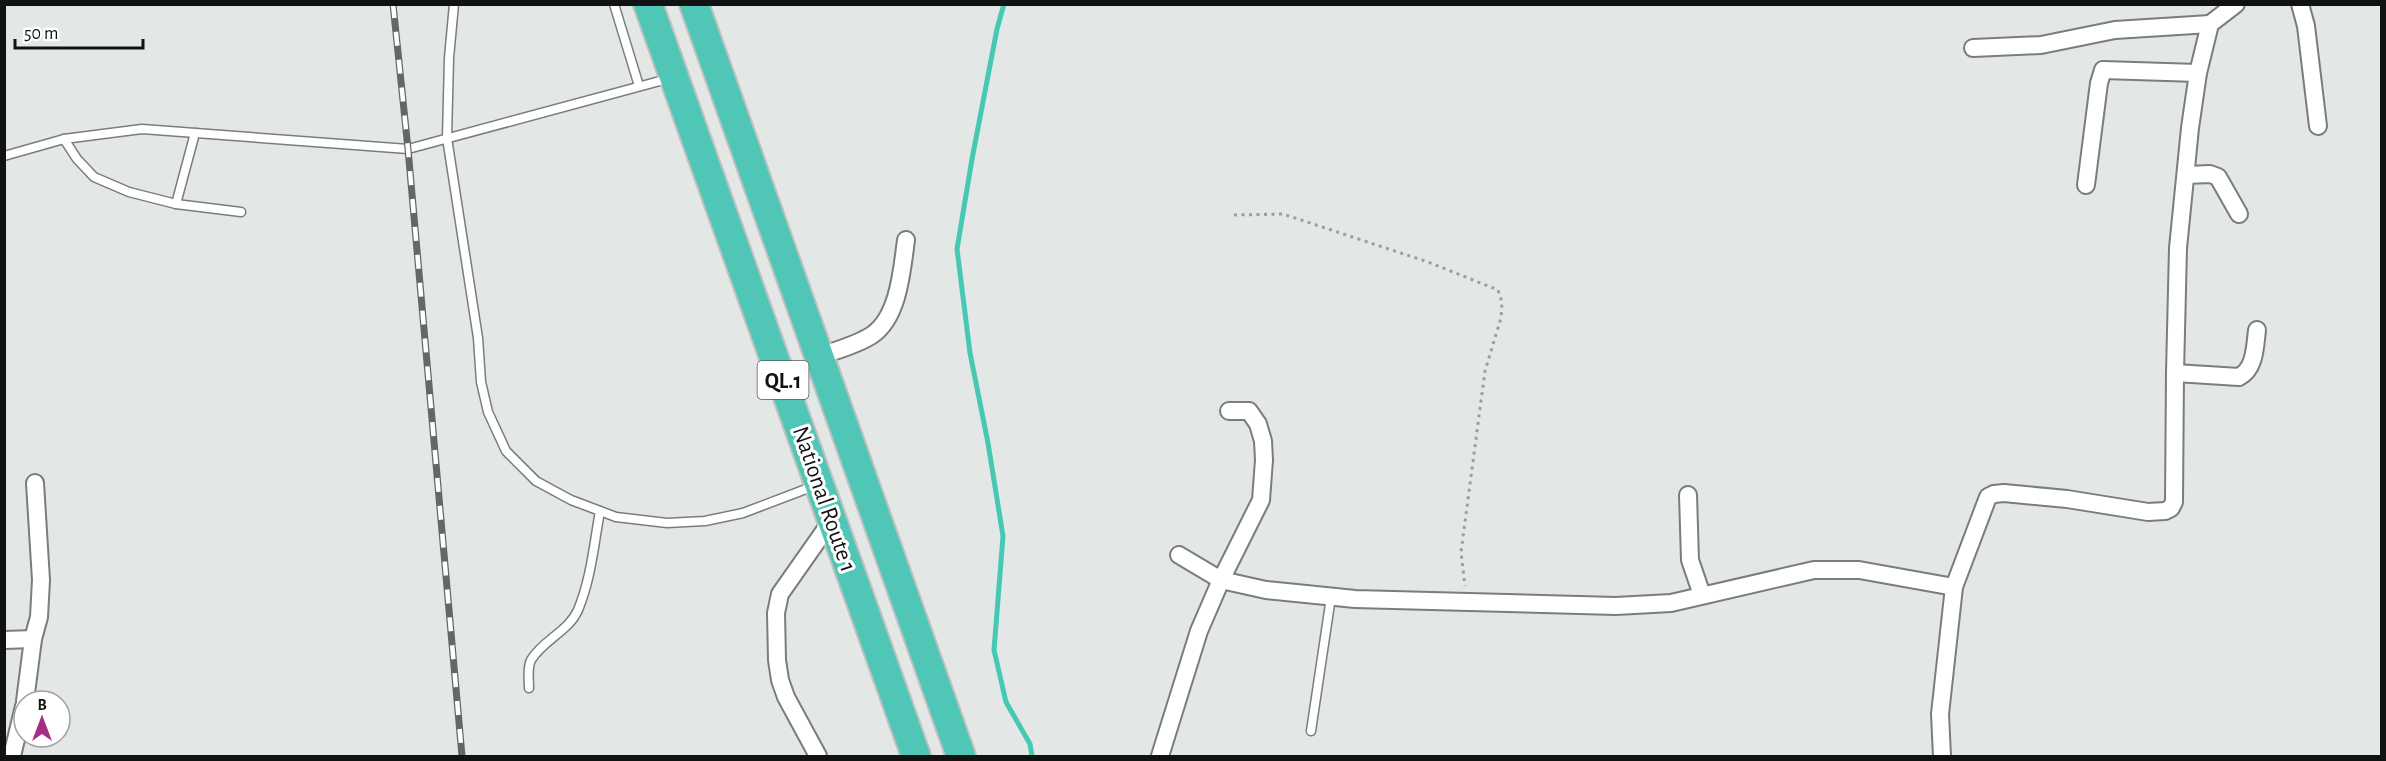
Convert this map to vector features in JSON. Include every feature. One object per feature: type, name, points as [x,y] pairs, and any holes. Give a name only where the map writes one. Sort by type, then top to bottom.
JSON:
[{"type":"highway","name":"National Route 1","points":[[648,4],[916,756]]},
{"type":"highway","name":"National Route 1","points":[[694,4],[961,756]]},
{"type":"highway","points":[[735,245],[776,230]]},
{"type":"street","points":[[1973,48],[2052,43],[2115,30],[2210,24],[2236,4]]},
{"type":"street","points":[[2300,4],[2306,26],[2318,126]]},
{"type":"street","points":[[1942,756],[1940,714],[1954,587],[1988,497],[1994,494],[2067,499],[2148,512],[2164,511],[2171,508],[2175,502],[2178,248],[2198,73],[2210,24]]},
{"type":"street","points":[[2086,184],[2098,83],[2103,70],[2198,73]]},
{"type":"street","points":[[2186,175],[2210,174],[2218,177],[2239,214]]},
{"type":"street","points":[[820,356],[871,336],[882,325],[894,304],[900,282],[906,240]]},
{"type":"street","points":[[2175,373],[2239,377],[2244,374],[2253,359],[2257,330]]},
{"type":"street","points":[[1160,756],[1199,631],[1221,580],[1261,500],[1263,441],[1252,413],[1246,410],[1229,411]]},
{"type":"street","points":[[27,689],[33,639],[39,617],[41,580],[35,483]]},
{"type":"street","points":[[1688,495],[1690,560],[1702,595]]},
{"type":"street","points":[[818,756],[786,697],[780,680],[777,660],[776,613],[780,594],[832,520]]},
{"type":"street","points":[[1179,555],[1221,580],[1266,590],[1331,597],[1434,603],[1466,601],[1616,606],[1662,604],[1761,581],[1828,570],[1859,570],[1954,587]]},
{"type":"street","points":[[4,640],[33,639]]},
{"type":"lane","points":[[454,4],[449,58],[447,138],[478,338],[480,382],[488,412],[506,452],[536,481],[571,500],[616,517],[667,523],[705,521],[743,513],[819,484]]},
{"type":"lane","points":[[614,4],[639,86]]},
{"type":"lane","points":[[4,156],[64,139],[142,129],[408,149],[674,77]]},
{"type":"lane","points":[[176,204],[195,133]]},
{"type":"lane","points":[[64,139],[77,159],[94,177],[129,192],[176,204],[241,212]]},
{"type":"lane","points":[[529,687],[531,662],[543,647],[571,622],[578,610],[588,577],[600,511]]},
{"type":"lane","points":[[1311,731],[1331,597]]},
{"type":"path","points":[[1234,215],[1283,214],[1428,262],[1498,290],[1502,302],[1501,318],[1485,370],[1461,552],[1466,601]]},
{"type":"waterway","points":[[1004,4],[997,29],[972,159],[957,249],[970,353],[1003,536],[994,650],[1006,702],[1030,744],[1032,756]]},
{"type":"railway","points":[[393,4],[462,756]]}]
